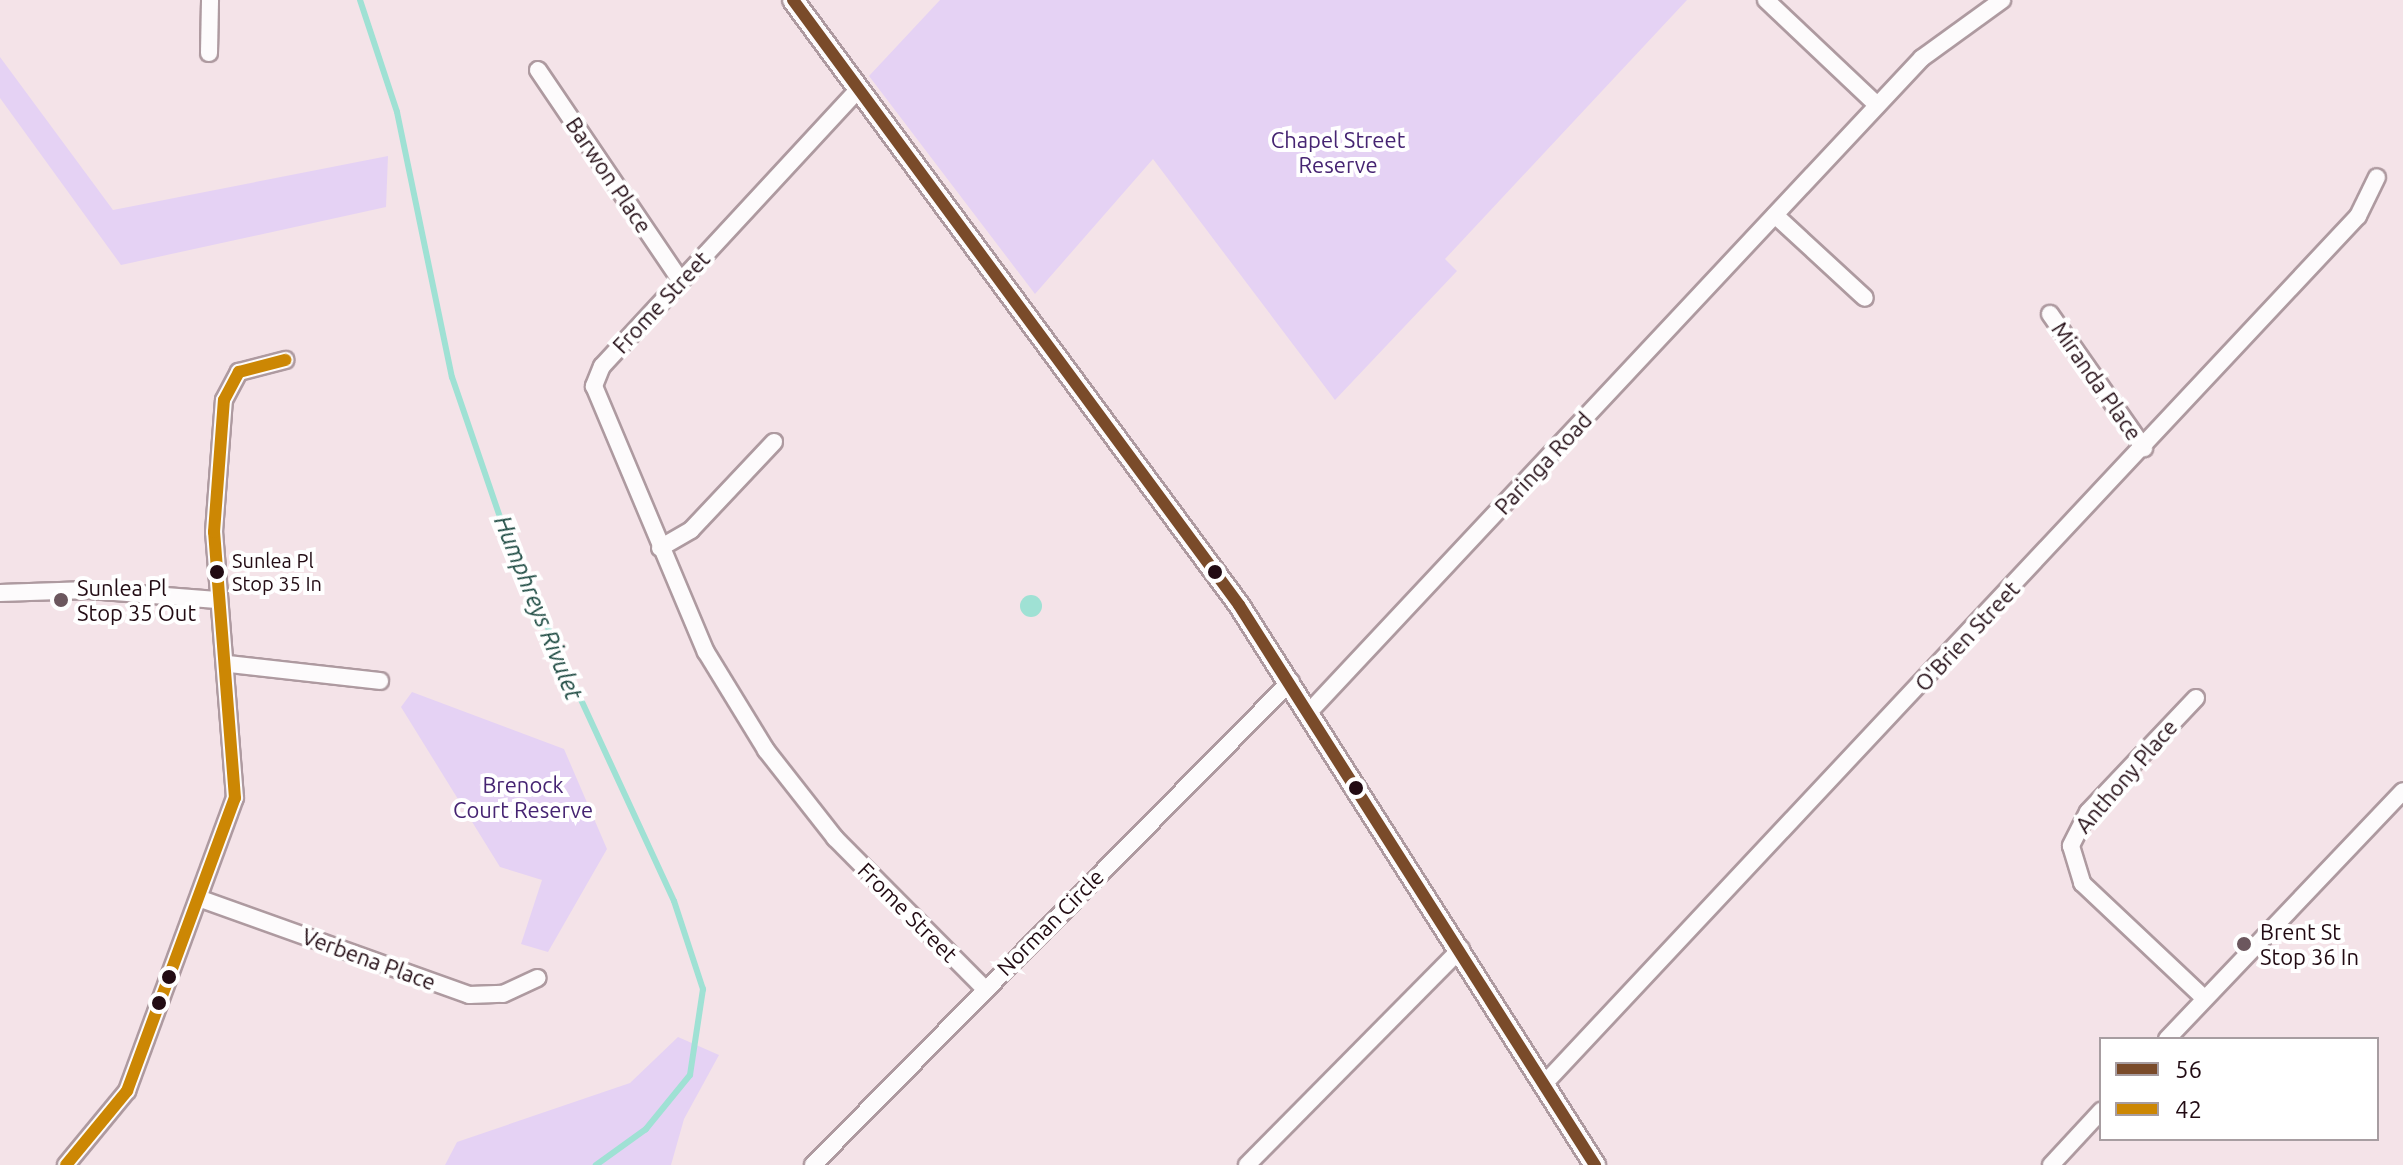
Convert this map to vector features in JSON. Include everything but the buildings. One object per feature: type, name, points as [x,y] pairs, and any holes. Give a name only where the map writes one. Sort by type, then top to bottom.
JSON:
[{"type":"street","points":[[209,53],[210,0]]},
{"type":"street","points":[[793,0],[855,93],[1291,681],[1595,1165]]},
{"type":"street","points":[[1766,0],[1877,105]]},
{"type":"street","name":"Paringa Road","points":[[1310,711],[1877,105],[1950,32],[2002,0]]},
{"type":"street","name":"Barwon Place","points":[[538,70],[680,280]]},
{"type":"street","name":"Frome Street","points":[[855,93],[602,366],[594,386],[706,652],[766,750],[835,838],[984,988]]},
{"type":"street","name":"O'Brien Street","points":[[1544,1084],[2144,448],[2358,216],[2377,177]]},
{"type":"street","points":[[1775,215],[1865,298]]},
{"type":"street","name":"Miranda Place","points":[[2050,314],[2144,448]]},
{"type":"street","points":[[66,1165],[127,1091],[201,899],[235,798],[229,664],[217,600],[214,499],[224,400],[239,372],[285,360]]},
{"type":"street","points":[[660,548],[691,530],[774,442]]},
{"type":"street","points":[[0,593],[89,590],[217,600]]},
{"type":"street","points":[[229,664],[380,681]]},
{"type":"street","name":"Norman Circle","points":[[813,1165],[984,988],[1291,681]]},
{"type":"street","name":"Anthony Place","points":[[2196,698],[2088,812],[2071,846],[2082,883],[2204,998]]},
{"type":"street","points":[[2169,1037],[2403,791]]},
{"type":"street","name":"Verbena Place","points":[[201,899],[469,995],[503,994],[537,978]]},
{"type":"street","points":[[1247,1165],[1461,949]]},
{"type":"street","points":[[2051,1165],[2099,1113]]},
{"type":"green space","name":"Chapel Street Reserve","points":[[940,0],[1687,0],[1445,259],[1457,271],[1335,400],[1153,159],[1035,294],[869,76]]},
{"type":"green space","points":[[0,57],[113,210],[388,156],[386,207],[121,265],[0,98]]},
{"type":"green space","name":"Brenock Court Reserve","points":[[412,692],[564,749],[607,849],[548,952],[521,944],[542,880],[500,867],[401,707]]},
{"type":"green space","points":[[678,1037],[719,1055],[684,1119],[671,1165],[445,1165],[457,1142],[630,1083]]},
{"type":"shaded area","points":[[1027,595],[1035,595],[1042,606],[1035,617],[1027,617],[1020,610],[1020,602]]},
{"type":"waterway","name":"Humphreys Rivulet","points":[[360,0],[397,112],[452,377],[510,546],[674,901],[703,989],[690,1075],[646,1129],[596,1165]]},
{"type":"transit line","name":"56","points":[[793,0],[1239,605],[1595,1165]]},
{"type":"transit line","name":"42","points":[[66,1165],[127,1091],[235,798],[214,532],[224,400],[239,372],[285,360]]},
{"type":"place","name":"Sunlea Pl Stop 35 In","points":[[217,572]]},
{"type":"place","name":"Sunlea Pl Stop 35 Out","points":[[61,600]]},
{"type":"place","name":"Brent St Stop 36 In","points":[[2244,944]]}]
